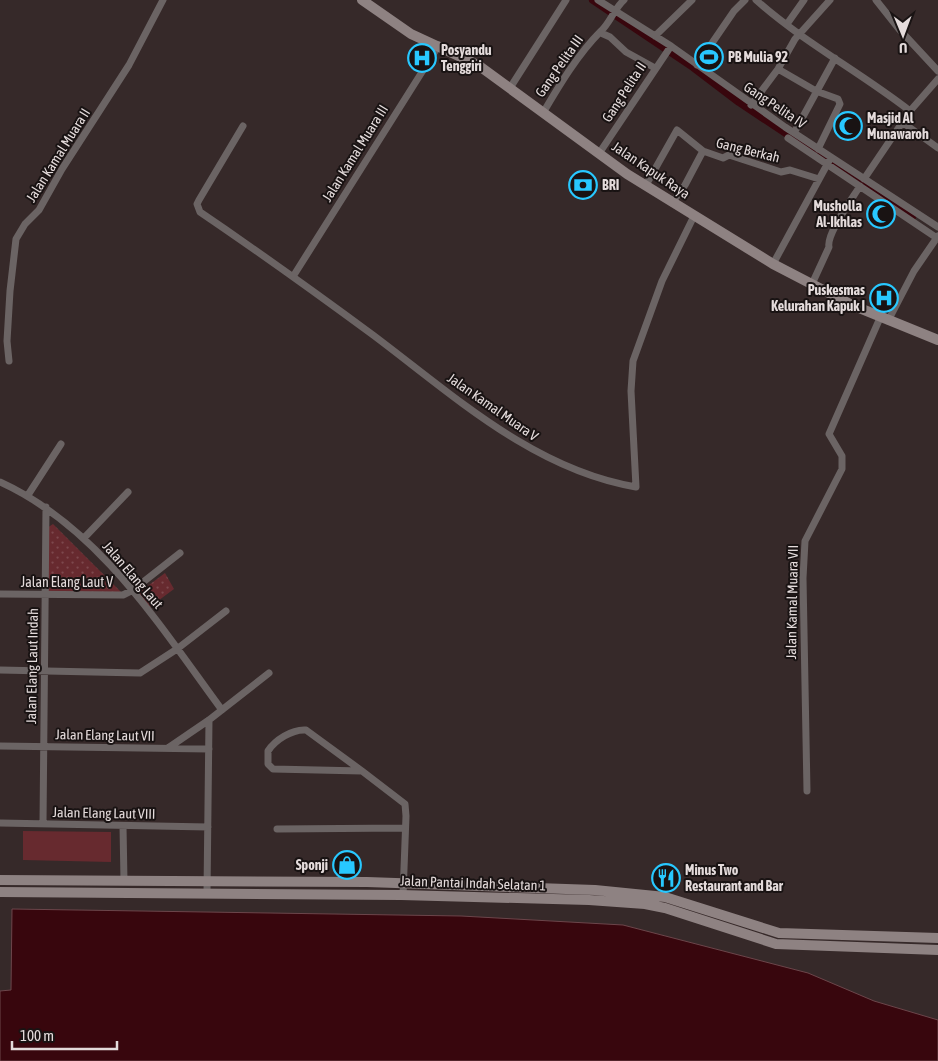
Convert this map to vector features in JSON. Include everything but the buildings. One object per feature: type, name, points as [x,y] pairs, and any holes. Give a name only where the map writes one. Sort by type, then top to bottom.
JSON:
[{"type":"street","name":"Jalan Kamal Muara II","points":[[9,361],[7,341],[16,239],[25,224],[39,210],[62,169],[129,65],[163,0]]},
{"type":"street","name":"Jalan Kapuk Raya","points":[[362,0],[411,34],[439,45],[478,65],[672,203],[773,264],[884,319],[938,340]]},
{"type":"street","points":[[510,88],[566,0]]},
{"type":"street","name":"Gang Pelita IV","points":[[598,0],[613,12],[655,36],[669,49],[696,65],[791,135],[818,149],[829,161]]},
{"type":"street","name":"Gang Pelita III","points":[[543,112],[583,50],[601,33],[613,12],[624,0]]},
{"type":"street","points":[[655,36],[692,0]]},
{"type":"street","points":[[696,65],[734,11],[745,0]]},
{"type":"street","points":[[756,0],[835,58],[875,83],[910,111]]},
{"type":"street","points":[[787,24],[804,0]]},
{"type":"street","points":[[751,105],[778,69],[795,39],[830,0]]},
{"type":"street","points":[[876,0],[899,29],[938,71]]},
{"type":"street","points":[[601,33],[610,37],[626,52],[654,68]]},
{"type":"street","name":"Jalan Kamal Muara III","points":[[294,276],[439,45]]},
{"type":"street","name":"Gang Pelita II","points":[[600,152],[654,68],[669,49]]},
{"type":"street","points":[[835,58],[791,135],[861,184],[907,213],[937,237],[884,319]]},
{"type":"street","points":[[778,69],[816,91],[838,99],[840,104],[818,149]]},
{"type":"street","points":[[812,284],[829,248],[828,242],[832,232],[861,184],[910,111],[938,79]]},
{"type":"street","points":[[902,122],[938,148]]},
{"type":"street","name":"Jalan Kamal Muara V","points":[[243,126],[199,200],[198,208],[294,276],[482,417],[526,446],[552,461],[580,473],[636,488],[631,391],[633,361],[662,281],[694,216]]},
{"type":"street","name":"Gang Berkah","points":[[646,185],[677,130],[703,150],[723,158],[729,155],[781,172],[790,170],[819,179]]},
{"type":"street","points":[[672,203],[685,185],[703,150]]},
{"type":"street","points":[[773,264],[829,161]]},
{"type":"street","points":[[907,213],[938,227]]},
{"type":"street","name":"Jalan Kamal Muara VII","points":[[807,790],[803,638],[804,541],[842,469],[842,456],[829,434],[884,319]]},
{"type":"street","points":[[28,495],[61,444]]},
{"type":"street","name":"Jalan Elang Laut","points":[[0,482],[28,495],[84,538],[133,590],[222,710]]},
{"type":"street","points":[[84,538],[128,492]]},
{"type":"street","name":"Jalan Elang Laut Indah","points":[[43,824],[46,507]]},
{"type":"street","name":"Jalan Elang Laut V","points":[[0,594],[123,595],[133,590],[180,553]]},
{"type":"street","points":[[0,670],[140,674],[177,649],[226,611]]},
{"type":"street","points":[[168,749],[210,720],[269,672]]},
{"type":"street","points":[[207,892],[210,720]]},
{"type":"street","points":[[362,771],[273,769],[268,764],[268,751],[275,742],[295,731],[306,730],[362,771],[405,804],[406,828],[403,895]]},
{"type":"street","name":"Jalan Elang Laut VII","points":[[0,746],[209,749]]},
{"type":"street","name":"Jalan Elang Laut VIII","points":[[0,823],[208,827]]},
{"type":"street","points":[[123,826],[124,881]]},
{"type":"street","points":[[277,829],[406,828]]},
{"type":"street","name":"Jalan Pantai Indah Selatan 1","points":[[0,880],[404,883],[595,890],[638,898],[776,944],[938,950]]},
{"type":"street","name":"Jalan Pantai Indah Selatan 1","points":[[0,892],[207,892],[665,897],[779,933],[938,938]]},
{"type":"shaded area","points":[[53,524],[123,594],[47,592],[47,528]]},
{"type":"shaded area","points":[[165,573],[174,589],[147,609],[137,594]]},
{"type":"shaded area","points":[[23,831],[111,832],[111,862],[23,860]]},
{"type":"shaded area","points":[[12,909],[461,916],[623,925],[808,973],[874,1001],[938,1020],[938,1061],[0,1061],[0,991],[11,990]]},
{"type":"waterway","points":[[593,0],[693,67],[739,102],[912,217]]},
{"type":"place","name":"PB Mulia 92","points":[[709,57]]},
{"type":"place","name":"Posyandu Tenggiri","points":[[422,58]]},
{"type":"place","name":"Masjid Al Munawaroh","points":[[848,126]]},
{"type":"place","name":"BRI","points":[[583,185]]},
{"type":"place","name":"Musholla Al-Ikhlas","points":[[881,214]]},
{"type":"place","name":"Puskesmas Kelurahan Kapuk I","points":[[884,298]]},
{"type":"place","name":"Sponji","points":[[347,865]]},
{"type":"place","name":"Minus Two Restaurant and Bar","points":[[666,878]]}]
